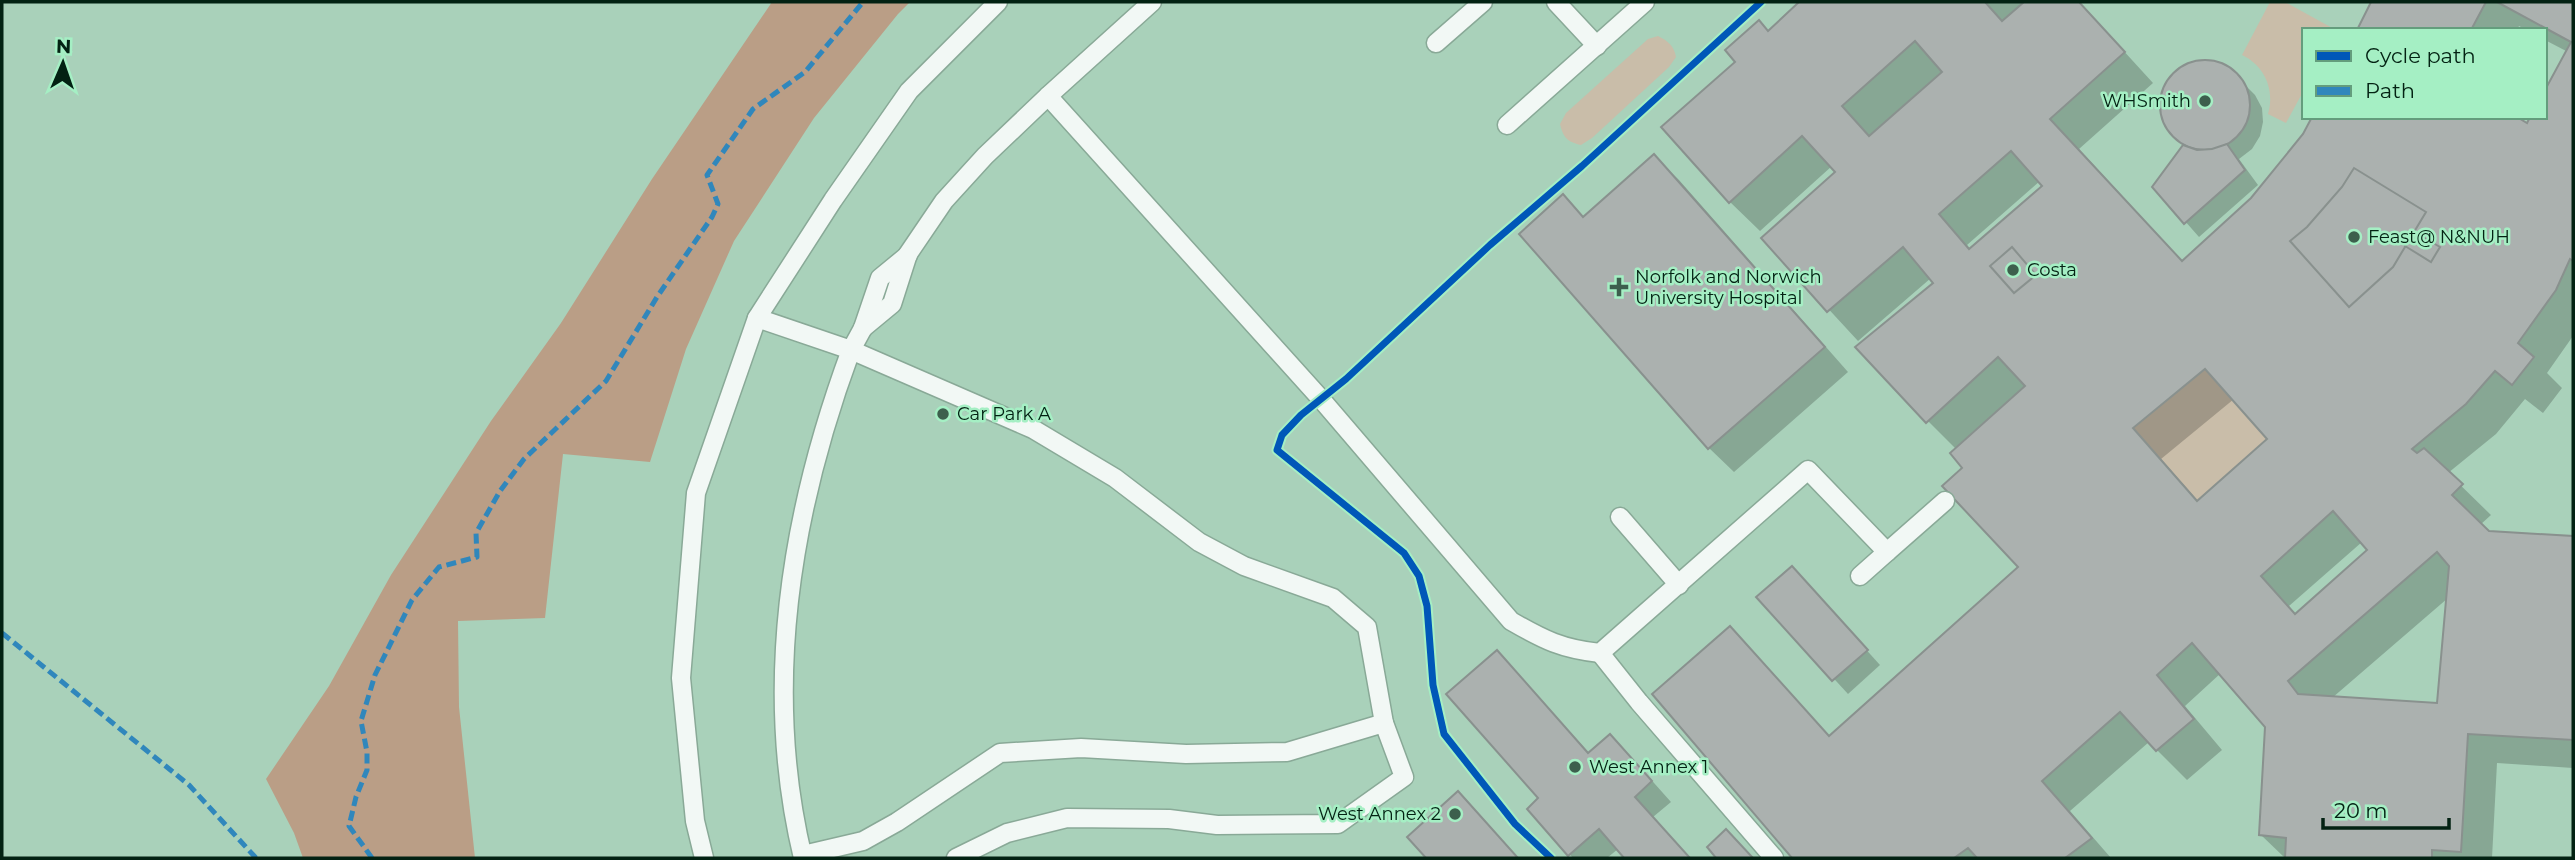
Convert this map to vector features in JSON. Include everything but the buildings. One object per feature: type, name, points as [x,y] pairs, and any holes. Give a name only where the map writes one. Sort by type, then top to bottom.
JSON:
[{"type":"lane","points":[[704,858],[695,821],[681,678],[696,493],[757,318],[909,91],[998,2]]},
{"type":"lane","points":[[1153,2],[985,156],[944,201],[908,254],[880,278],[821,435],[804,503],[788,598],[783,679],[786,768],[803,857],[863,841],[897,822],[1000,753],[1081,748],[1186,754],[1287,752],[1384,723]]},
{"type":"lane","points":[[1436,43],[1483,2]]},
{"type":"lane","points":[[1556,2],[1597,46]]},
{"type":"lane","points":[[1507,125],[1645,2]]},
{"type":"lane","points":[[1048,96],[1321,399],[1511,621],[1544,640],[1572,650],[1600,653],[1774,858]]},
{"type":"lane","points":[[757,318],[851,350],[1033,429],[1115,478],[1199,542],[1244,566],[1333,598],[1367,627],[1384,723],[1404,777],[1338,824],[1217,825],[1169,819],[1067,818],[1007,833],[956,858]]},
{"type":"lane","points":[[1600,653],[1808,470],[1887,552]]},
{"type":"lane","points":[[1860,576],[1944,500]]},
{"type":"lane","points":[[1620,517],[1679,585]]},
{"type":"shaded area","points":[[772,2],[910,2],[814,118],[734,241],[686,349],[650,462],[563,454],[545,618],[458,621],[459,707],[475,858],[303,858],[294,833],[266,779],[329,686],[391,575],[491,421],[561,323],[652,179]]},
{"type":"shaded area","points":[[2270,2],[2285,2],[2332,28],[2302,28],[2302,94],[2286,123],[2268,114],[2270,96],[2266,80],[2257,65],[2242,55]]},
{"type":"shaded area","points":[[1658,36],[1670,44],[1675,53],[1676,57],[1669,67],[1592,138],[1581,145],[1566,138],[1560,124],[1566,113],[1648,39]]},
{"type":"shaded area","points":[[2205,369],[2267,439],[2197,501],[2133,428]]},
{"type":"marked path","points":[[372,858],[349,826],[356,797],[367,770],[367,752],[361,721],[375,675],[412,600],[439,567],[477,557],[476,533],[500,491],[524,459],[606,381],[657,297],[712,217],[718,204],[707,175],[753,109],[805,72],[863,2]]},
{"type":"marked path","points":[[2,633],[189,785],[256,858]]},
{"type":"cycle path","points":[[1551,858],[1515,824],[1444,734],[1433,685],[1427,606],[1419,576],[1404,553],[1277,450],[1282,435],[1301,415],[1346,379],[1490,245],[1582,166],[1761,2]]},
{"type":"place","name":"WHSmith","points":[[2205,101]]},
{"type":"place","name":"Feast@ N&NUH","points":[[2354,237]]},
{"type":"place","name":"Costa","points":[[2013,270]]},
{"type":"place","name":"Norfolk and Norwich University Hospital","points":[[1619,287]]},
{"type":"place","name":"Car Park A","points":[[943,414]]},
{"type":"place","name":"West Annex 1","points":[[1575,767]]},
{"type":"place","name":"West Annex 2","points":[[1455,814]]}]
